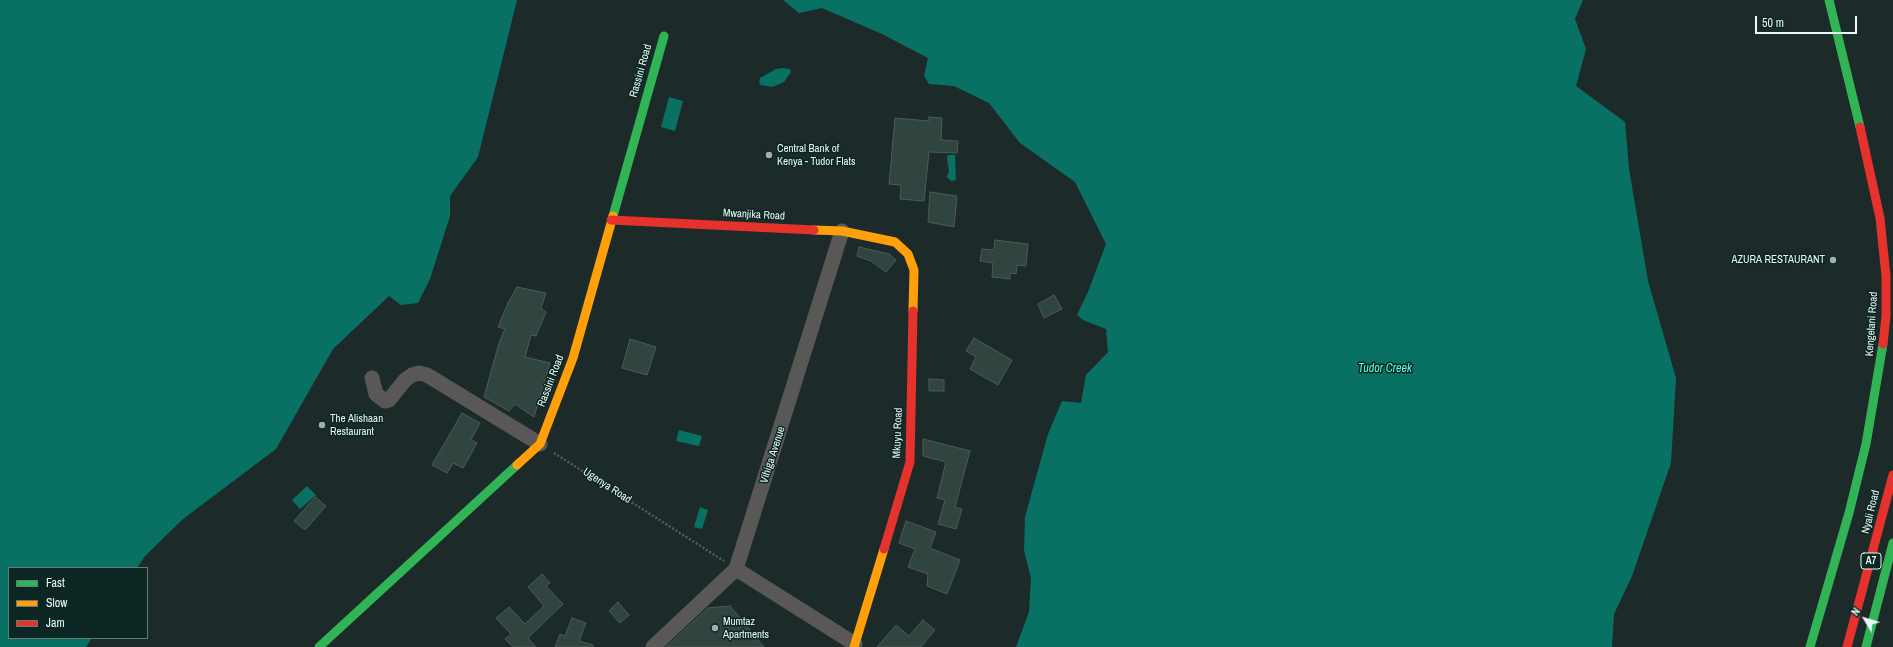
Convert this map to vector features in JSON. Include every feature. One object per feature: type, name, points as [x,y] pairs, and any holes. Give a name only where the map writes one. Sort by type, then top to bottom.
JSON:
[{"type":"main road","name":"Kengelani Road","points":[[1810,647],[1849,513],[1874,407],[1886,316],[1884,218],[1829,0]]},
{"type":"main road","name":"Rassini Road","points":[[319,647],[540,444],[573,358],[664,36]]},
{"type":"main road","name":"Mwanjika Road","points":[[611,220],[842,231],[895,242]]},
{"type":"main road","name":"Mkuyu Road","points":[[854,646],[910,462],[914,270],[908,254],[895,242]]},
{"type":"main road","name":"Nyali Road","points":[[1846,647],[1863,591],[1893,475]]},
{"type":"main road","name":"A7","points":[[1866,647],[1893,543]]},
{"type":"street","name":"Vihiga Avenue","points":[[653,647],[736,569],[842,231]]},
{"type":"street","points":[[372,378],[376,394],[385,401],[389,400],[405,380],[412,375],[427,375],[540,444]]},
{"type":"street","points":[[736,569],[854,646]]},
{"type":"path","name":"Ugenya Road","points":[[540,444],[736,569]]},
{"type":"water","points":[[0,0],[517,0],[478,157],[450,196],[450,216],[430,279],[418,303],[401,305],[389,296],[333,349],[276,449],[183,519],[145,556],[138,567],[8,567],[8,639],[91,639],[86,647],[0,647]]},
{"type":"water","name":"Tudor Creek","points":[[783,0],[1583,0],[1575,19],[1586,49],[1576,86],[1625,122],[1629,169],[1648,281],[1676,378],[1671,463],[1632,576],[1614,614],[1612,647],[1016,647],[1029,612],[1031,578],[1024,550],[1025,517],[1048,434],[1062,401],[1081,403],[1086,375],[1108,352],[1106,329],[1083,320],[1077,315],[1088,292],[1106,244],[1075,182],[1020,143],[989,103],[954,86],[929,84],[924,76],[928,58],[882,34],[822,8],[799,13]]},
{"type":"water","points":[[776,69],[790,69],[791,72],[784,82],[772,87],[761,85],[759,82],[760,78]]},
{"type":"water","points":[[669,97],[683,101],[675,131],[661,127]]},
{"type":"water","points":[[948,155],[955,155],[956,180],[951,181],[947,177],[949,171],[947,159]]},
{"type":"water","points":[[679,430],[702,436],[699,446],[676,441]]},
{"type":"water","points":[[307,486],[316,495],[300,509],[292,500]]},
{"type":"water","points":[[700,507],[708,510],[702,529],[694,527]]},
{"type":"building","points":[[929,117],[942,118],[941,140],[958,141],[957,153],[929,152],[924,201],[900,199],[901,185],[889,184],[895,118],[929,121]]},
{"type":"building","points":[[930,192],[957,196],[954,227],[928,222]]},
{"type":"building","points":[[995,240],[1028,244],[1026,266],[1017,265],[1016,274],[1010,273],[1010,279],[992,277],[993,263],[980,261],[982,249],[994,250]]},
{"type":"building","points":[[859,247],[889,254],[896,260],[886,272],[871,261],[857,256]]},
{"type":"building","points":[[517,287],[546,293],[541,308],[546,312],[536,336],[531,335],[525,357],[550,363],[534,417],[515,404],[509,411],[484,397],[499,343],[505,329],[498,327],[508,303]]},
{"type":"building","points":[[1054,295],[1062,309],[1044,318],[1038,304]]},
{"type":"building","points":[[974,338],[1012,360],[998,385],[970,369],[976,357],[966,351]]},
{"type":"building","points":[[630,339],[656,347],[647,375],[622,368]]},
{"type":"building","points":[[929,379],[944,380],[944,391],[929,391]]},
{"type":"building","points":[[462,413],[480,423],[471,440],[477,443],[463,468],[453,463],[447,473],[432,465]]},
{"type":"building","points":[[923,439],[970,451],[955,507],[962,509],[956,529],[938,524],[945,500],[937,498],[946,462],[923,456]]},
{"type":"building","points":[[315,497],[326,506],[305,530],[294,521]]},
{"type":"building","points":[[906,521],[936,532],[930,548],[960,560],[947,594],[927,586],[928,574],[908,567],[915,549],[899,543]]},
{"type":"building","points":[[542,574],[550,583],[546,586],[563,604],[528,638],[536,647],[513,647],[505,639],[511,634],[496,618],[509,607],[525,624],[544,606],[528,587]]},
{"type":"building","points":[[618,602],[629,615],[620,623],[609,611]]},
{"type":"building","name":"Mumtaz Apartments","points":[[730,606],[764,647],[666,647],[708,608]]},
{"type":"building","points":[[572,618],[586,623],[579,641],[593,645],[593,647],[555,647],[560,634],[565,636]]},
{"type":"building","points":[[923,620],[935,630],[921,647],[877,647],[896,625],[909,636]]},
{"type":"traffic: fast","points":[[1829,0],[1860,127]]},
{"type":"traffic: fast","points":[[613,216],[664,36]]},
{"type":"traffic: fast","points":[[1810,647],[1849,513],[1866,444],[1883,344]]},
{"type":"traffic: fast","points":[[319,647],[517,465]]},
{"type":"traffic: fast","points":[[1866,647],[1893,543]]},
{"type":"traffic: slow","points":[[517,465],[540,444],[573,358],[613,216]]},
{"type":"traffic: slow","points":[[814,230],[842,231],[895,242],[908,254],[914,270],[913,311]]},
{"type":"traffic: slow","points":[[854,647],[884,549]]},
{"type":"traffic: jam","points":[[1860,127],[1880,218],[1886,276],[1886,316],[1883,344]]},
{"type":"traffic: jam","points":[[611,220],[814,230]]},
{"type":"traffic: jam","points":[[884,549],[910,462],[913,311]]},
{"type":"traffic: jam","points":[[1847,647],[1893,475]]},
{"type":"place","name":"Central Bank of Kenya - Tudor Flats","points":[[769,155]]},
{"type":"place","name":"AZURA RESTAURANT","points":[[1833,260]]},
{"type":"place","name":"The Alishaan Restaurant","points":[[322,425]]},
{"type":"place","name":"Mumtaz Apartments","points":[[715,628]]}]
